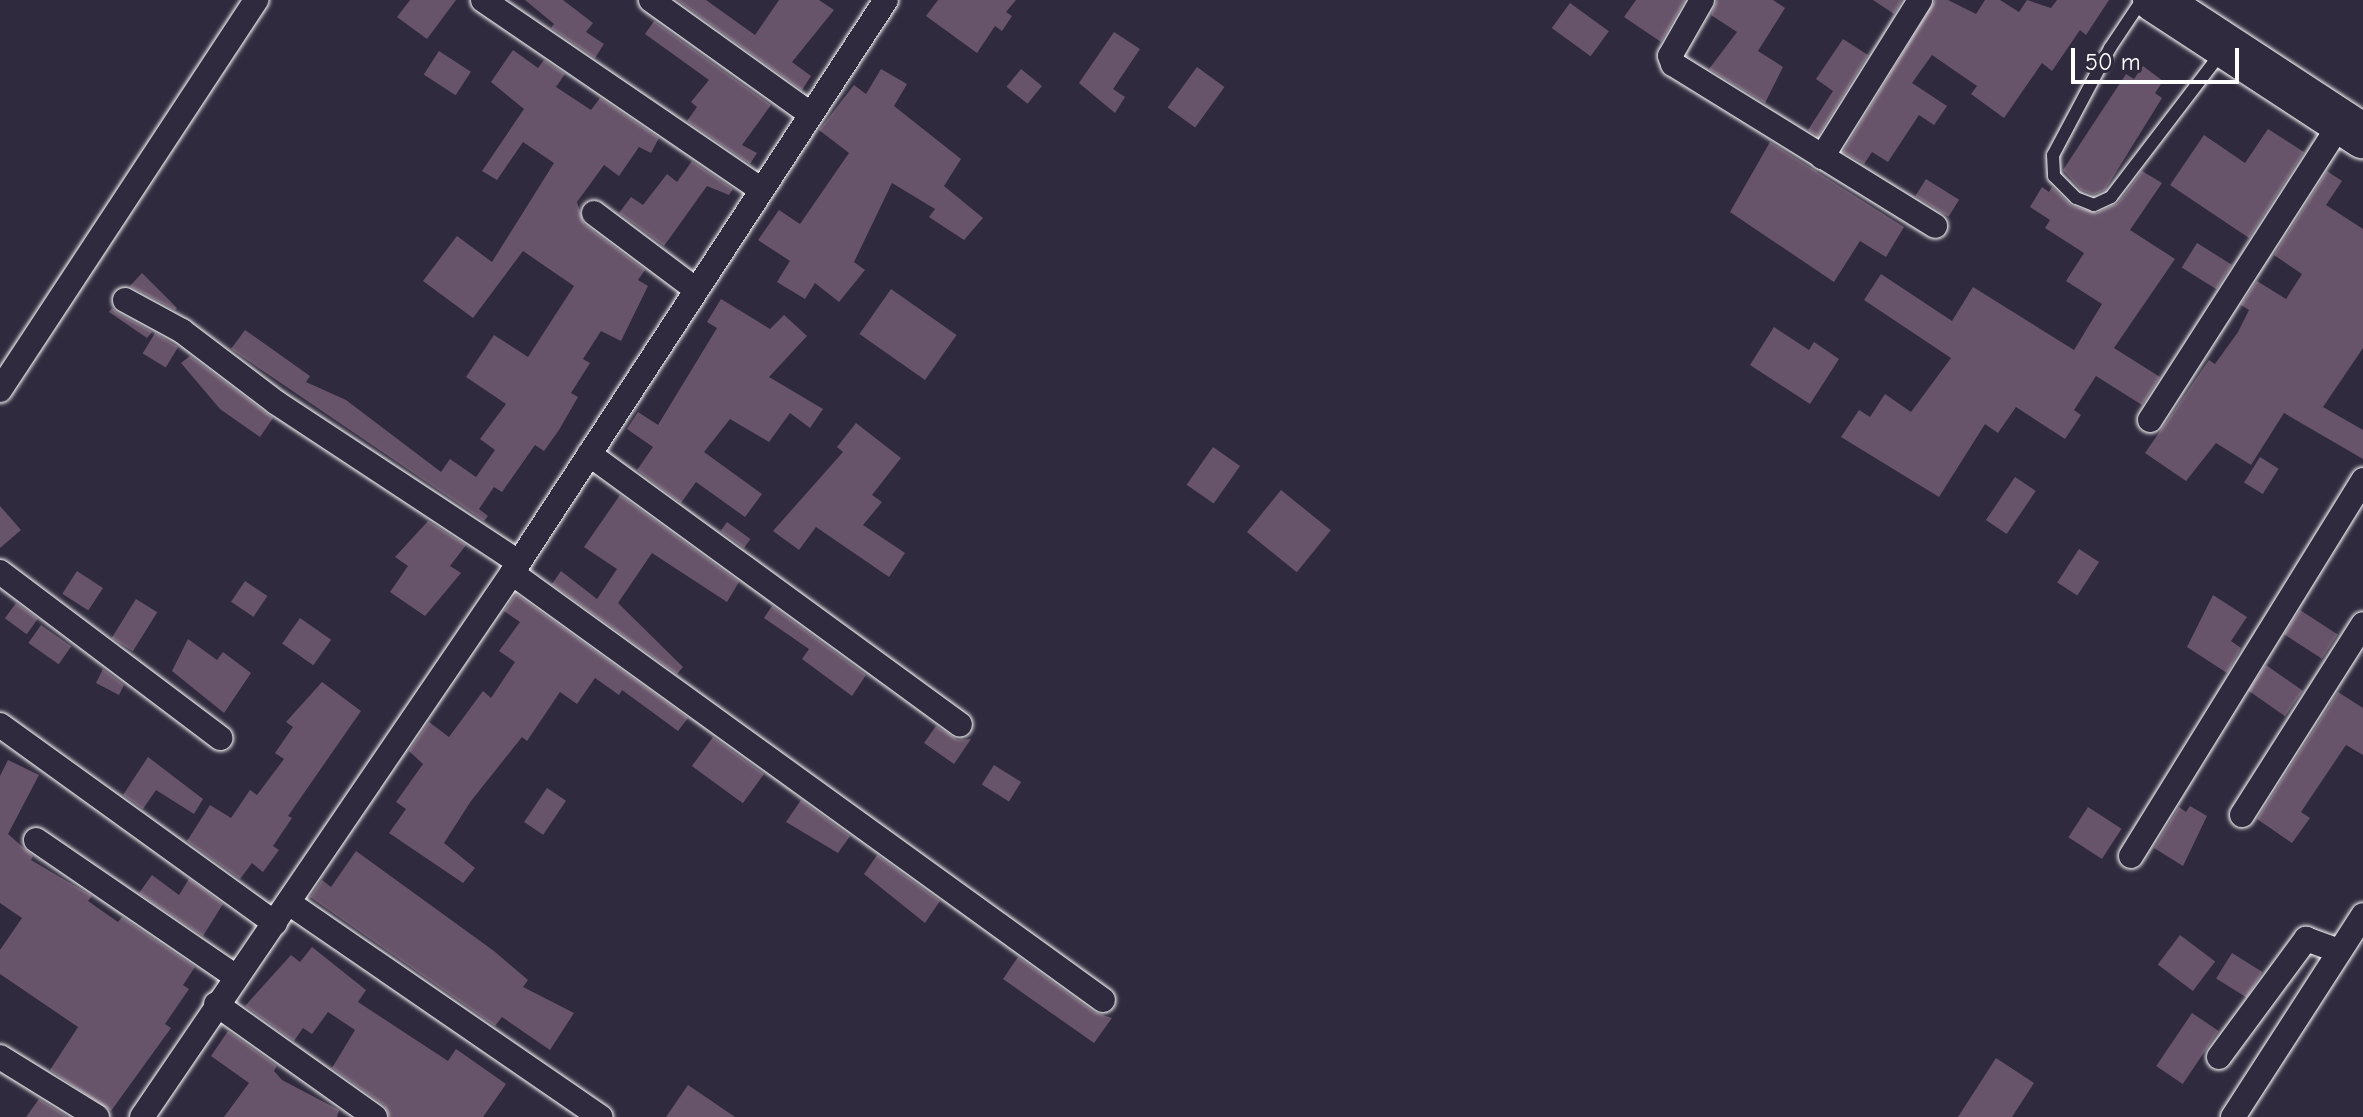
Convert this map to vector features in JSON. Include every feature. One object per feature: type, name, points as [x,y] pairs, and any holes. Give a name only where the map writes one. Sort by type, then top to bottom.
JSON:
[{"type":"highway","points":[[2155,0],[2352,129]]},
{"type":"street","points":[[0,390],[256,0]]},
{"type":"street","points":[[483,0],[760,189]]},
{"type":"street","points":[[651,0],[810,114]]},
{"type":"street","points":[[1702,0],[1670,60],[1935,226]]},
{"type":"street","points":[[1822,157],[1920,0]]},
{"type":"street","points":[[142,1117],[589,454],[880,2]]},
{"type":"street","points":[[2150,420],[2352,129]]},
{"type":"street","points":[[594,213],[694,288]]},
{"type":"street","points":[[125,300],[182,331],[277,403],[514,567],[1103,1000]]},
{"type":"street","points":[[589,454],[960,725]]},
{"type":"street","points":[[2131,856],[2363,480]]},
{"type":"street","points":[[0,572],[220,738]]},
{"type":"street","points":[[2242,815],[2363,624]]},
{"type":"street","points":[[0,725],[282,913],[600,1117]]},
{"type":"street","points":[[36,840],[236,977]]},
{"type":"street","points":[[2233,1117],[2363,915]]},
{"type":"street","points":[[2219,1057],[2306,939],[2339,951]]},
{"type":"street","points":[[216,1004],[375,1117]]},
{"type":"street","points":[[0,1057],[97,1117]]},
{"type":"lane","points":[[2142,0],[2110,48],[2053,155],[2054,176],[2076,198],[2094,205],[2111,197],[2226,47]]},
{"type":"building","points":[[410,0],[456,0],[427,39],[397,17]]},
{"type":"building","points":[[525,0],[563,0],[593,23],[586,32],[604,44],[595,58],[551,28],[554,24]]},
{"type":"building","points":[[677,0],[706,0],[755,35],[779,0],[819,0],[834,10],[792,62],[811,76],[802,90]]},
{"type":"building","points":[[938,0],[1016,0],[1006,12],[1012,16],[1002,31],[995,26],[977,53],[926,16]]},
{"type":"building","points":[[1636,0],[1685,0],[1661,42],[1624,17]]},
{"type":"building","points":[[1717,0],[1773,0],[1785,8],[1758,51],[1783,67],[1765,103],[1709,69],[1737,32],[1711,15]]},
{"type":"building","points":[[1873,0],[1902,0],[1894,14]]},
{"type":"building","points":[[1935,0],[1948,0],[1976,14],[1985,0],[2000,0],[2019,12],[2027,0],[2051,8],[2057,0],[2109,0],[2086,35],[2080,30],[2052,71],[2042,63],[2004,118],[1971,94],[1977,86],[1932,55],[1912,83],[1947,106],[1934,125],[1919,115],[1888,162],[1872,152],[1864,164],[1843,152]]},
{"type":"building","points":[[1570,3],[1609,31],[1591,56],[1552,28]]},
{"type":"building","points":[[654,21],[771,105],[742,145],[757,153],[750,164],[687,121],[697,107],[691,102],[709,80],[645,34]]},
{"type":"building","points":[[1114,32],[1140,49],[1113,89],[1125,97],[1115,113],[1079,83]]},
{"type":"building","points":[[1843,39],[1868,55],[1818,136],[1808,130],[1833,91],[1816,79]]},
{"type":"building","points":[[513,50],[538,68],[544,60],[565,74],[556,87],[591,110],[600,98],[659,138],[651,153],[639,147],[619,176],[604,165],[577,202],[584,224],[645,270],[638,280],[648,286],[621,341],[601,331],[583,359],[590,363],[571,393],[578,397],[559,430],[544,451],[535,445],[502,492],[494,487],[479,509],[488,516],[484,521],[231,349],[245,330],[310,376],[306,382],[346,400],[441,472],[450,459],[476,477],[495,450],[480,439],[506,404],[466,377],[494,335],[528,357],[574,286],[523,251],[473,318],[423,281],[457,236],[492,262],[554,163],[523,142],[497,180],[482,171],[524,109],[491,82]]},
{"type":"building","points":[[439,51],[471,72],[456,95],[424,74]]},
{"type":"building","points":[[2143,66],[2163,81],[2155,93],[2162,98],[2105,190],[2094,195],[2081,190],[2063,170],[2126,74],[2134,79]]},
{"type":"building","points":[[1197,67],[1225,87],[1195,127],[1168,107]]},
{"type":"building","points":[[881,69],[907,84],[894,106],[961,159],[944,186],[983,218],[964,240],[929,217],[935,209],[892,183],[854,262],[865,270],[839,302],[815,283],[805,299],[777,282],[790,261],[758,240],[779,210],[800,224],[849,153],[819,130],[854,85],[866,94]]},
{"type":"building","points":[[1021,69],[1042,86],[1028,104],[1007,87]]},
{"type":"building","points":[[2268,129],[2304,152],[2249,238],[2170,185],[2204,135],[2245,163]]},
{"type":"building","points":[[1770,142],[1904,227],[1886,257],[1860,241],[1834,282],[1730,212]]},
{"type":"building","points":[[692,161],[733,189],[729,195],[707,186],[664,246],[619,213],[631,197],[643,205],[667,174],[677,182]]},
{"type":"building","points":[[2142,171],[2162,183],[2130,230],[2175,259],[2114,348],[2160,377],[2142,405],[2096,376],[2074,410],[2081,415],[2065,439],[2016,407],[1998,433],[1985,424],[1939,497],[1841,437],[1859,410],[1870,417],[1885,394],[1911,412],[1951,358],[1864,300],[1881,274],[1952,321],[1973,287],[2074,350],[2102,304],[2066,281],[2084,253],[2045,228],[2050,220],[2030,207],[2042,187],[2049,192],[2052,187],[2072,206],[2097,213],[2118,203]]},
{"type":"building","points":[[2327,171],[2342,181],[2326,205],[2363,229],[2363,348],[2323,407],[2363,430],[2363,459],[2284,413],[2251,465],[2216,443],[2186,481],[2145,453],[2209,360],[2215,364],[2238,332],[2249,310],[2241,305],[2257,281],[2286,299],[2302,274],[2274,255]]},
{"type":"building","points":[[1926,179],[1959,200],[1948,217],[1915,196]]},
{"type":"building","points":[[2197,243],[2232,265],[2216,289],[2182,268]]},
{"type":"building","points":[[142,273],[177,308],[175,310],[130,286]]},
{"type":"building","points":[[891,289],[957,335],[925,380],[859,334]]},
{"type":"building","points":[[721,299],[770,329],[784,315],[807,336],[769,377],[823,409],[810,428],[790,413],[769,442],[730,419],[704,452],[762,494],[745,517],[696,482],[681,503],[637,470],[653,447],[627,429],[638,412],[658,425],[717,328],[707,322]]},
{"type":"building","points":[[112,308],[152,332],[147,338],[109,312]]},
{"type":"building","points":[[1774,327],[1809,350],[1814,342],[1839,359],[1810,404],[1750,365]]},
{"type":"building","points":[[155,333],[178,347],[166,367],[143,354]]},
{"type":"building","points":[[190,356],[273,418],[260,437],[220,409],[181,363]]},
{"type":"building","points":[[856,423],[901,458],[872,495],[882,502],[863,525],[905,553],[889,577],[816,527],[799,550],[773,531],[843,452],[837,447]]},
{"type":"building","points":[[1213,447],[1240,466],[1214,504],[1187,485]]},
{"type":"building","points":[[2260,457],[2279,469],[2263,494],[2244,482]]},
{"type":"building","points":[[2015,477],[2036,491],[2007,534],[1986,520]]},
{"type":"building","points":[[1281,490],[1331,530],[1297,572],[1247,532]]},
{"type":"building","points":[[620,495],[739,582],[727,602],[652,553],[618,603],[683,667],[677,674],[552,584],[561,571],[597,599],[617,569],[584,547]]},
{"type":"building","points":[[0,506],[21,530],[0,548]]},
{"type":"building","points":[[428,521],[466,545],[450,566],[461,573],[425,616],[390,592],[408,566],[395,557]]},
{"type":"building","points":[[727,522],[750,539],[744,548],[721,531]]},
{"type":"building","points":[[2079,549],[2099,562],[2077,596],[2057,583]]},
{"type":"building","points":[[77,571],[103,588],[88,611],[62,594]]},
{"type":"building","points":[[245,581],[267,596],[253,617],[231,602]]},
{"type":"building","points":[[516,594],[688,718],[678,731],[622,690],[619,695],[595,678],[577,704],[560,692],[527,741],[522,737],[471,801],[444,843],[475,868],[463,883],[389,833],[406,809],[396,802],[423,764],[409,751],[429,722],[449,737],[483,691],[491,698],[515,662],[499,651],[520,622],[504,611]]},
{"type":"building","points":[[2213,595],[2247,617],[2231,641],[2241,648],[2227,673],[2187,647]]},
{"type":"building","points":[[136,599],[157,612],[133,651],[112,638]]},
{"type":"building","points":[[16,603],[38,619],[27,634],[5,618]]},
{"type":"building","points":[[772,606],[866,675],[852,696],[802,659],[809,649],[764,618]]},
{"type":"building","points":[[2300,610],[2338,635],[2322,659],[2284,634]]},
{"type":"building","points":[[300,618],[331,640],[313,665],[282,643]]},
{"type":"building","points":[[41,625],[71,646],[59,664],[28,643]]},
{"type":"building","points":[[188,639],[217,660],[223,652],[251,673],[224,713],[172,671]]},
{"type":"building","points":[[2266,665],[2303,691],[2285,716],[2248,690]]},
{"type":"building","points":[[103,669],[124,685],[119,695],[96,683]]},
{"type":"building","points":[[322,682],[361,711],[288,816],[292,818],[273,846],[279,850],[263,872],[252,863],[240,879],[187,841],[210,805],[231,818],[250,790],[257,795],[284,759],[275,753],[293,727],[286,722]]},
{"type":"building","points":[[2338,692],[2363,708],[2363,755],[2346,745],[2301,812],[2310,818],[2292,843],[2257,819]]},
{"type":"building","points":[[936,726],[958,740],[971,739],[954,764],[924,743]]},
{"type":"building","points":[[713,737],[764,774],[743,803],[692,766]]},
{"type":"building","points":[[148,757],[203,799],[194,814],[156,790],[143,809],[123,795]]},
{"type":"building","points":[[8,760],[39,775],[8,834],[33,856],[31,860],[92,896],[88,901],[118,922],[122,917],[195,967],[183,985],[189,989],[165,1024],[171,1028],[111,1111],[50,1070],[78,1027],[0,974],[0,950],[22,918],[0,903],[0,776]]},
{"type":"building","points":[[994,765],[1021,782],[1009,801],[982,785]]},
{"type":"building","points":[[547,788],[566,801],[543,835],[524,822]]},
{"type":"building","points":[[801,800],[850,836],[838,853],[786,822]]},
{"type":"building","points":[[2190,806],[2207,816],[2183,866],[2154,848],[2179,807],[2186,812]]},
{"type":"building","points":[[2088,807],[2122,829],[2102,859],[2068,837]]},
{"type":"building","points":[[356,851],[494,951],[528,980],[523,987],[574,1013],[550,1050],[502,1017],[495,1026],[310,897],[322,880],[331,887]]},
{"type":"building","points":[[877,855],[940,901],[925,923],[864,874]]},
{"type":"building","points":[[152,875],[179,895],[189,879],[223,904],[203,936],[139,893]]},
{"type":"building","points":[[2180,935],[2215,961],[2193,991],[2158,965]]},
{"type":"building","points":[[312,947],[366,990],[358,1002],[448,1061],[456,1049],[506,1084],[483,1117],[390,1117],[384,1105],[332,1068],[355,1030],[328,1012],[312,1034],[303,1028],[294,1041],[245,1006],[291,955],[300,962]]},
{"type":"building","points":[[2232,953],[2263,972],[2247,998],[2216,978]]},
{"type":"building","points":[[1018,957],[1094,1012],[1112,1018],[1094,1043],[1003,979]]},
{"type":"building","points":[[2192,1013],[2219,1031],[2183,1084],[2156,1066]]},
{"type":"building","points":[[228,1031],[277,1066],[274,1071],[282,1080],[339,1110],[337,1117],[224,1117],[249,1083],[211,1056]]},
{"type":"building","points":[[1996,1058],[2034,1083],[2012,1117],[1958,1117]]},
{"type":"building","points":[[688,1085],[735,1117],[666,1117]]},
{"type":"building","points":[[39,1099],[68,1117],[26,1117]]}]
